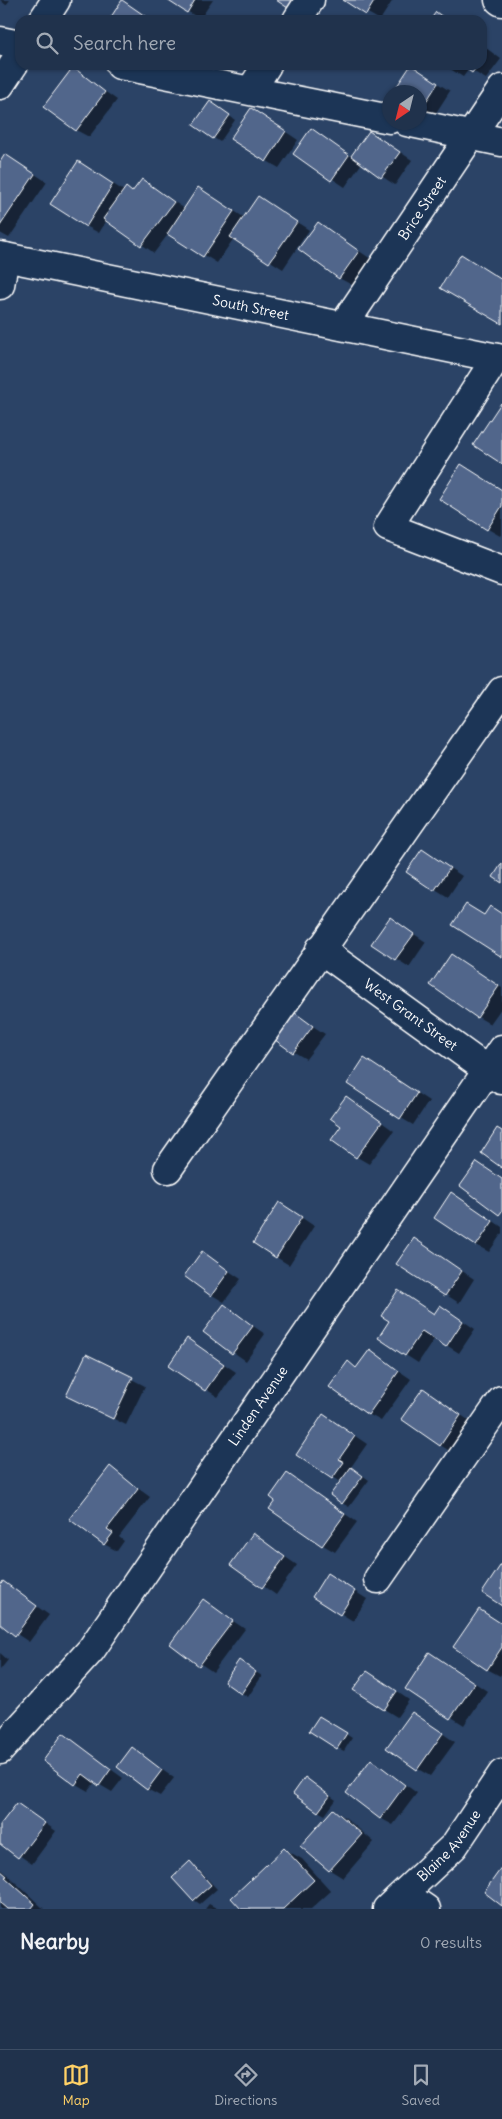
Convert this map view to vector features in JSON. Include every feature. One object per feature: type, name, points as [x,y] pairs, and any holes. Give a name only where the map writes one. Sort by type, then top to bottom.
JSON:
[{"type":"street","points":[[46,15],[56,0]]},
{"type":"street","points":[[300,15],[310,0]]},
{"type":"street","points":[[0,41],[15,44]]},
{"type":"street","points":[[0,85],[15,62]]},
{"type":"street","points":[[146,70],[382,117]]},
{"type":"street","points":[[250,90],[264,70]]},
{"type":"street","name":"Brice Street","points":[[343,326],[502,89]]},
{"type":"street","points":[[427,126],[502,142]]},
{"type":"street","points":[[0,285],[3,257]]},
{"type":"street","name":"South Street","points":[[3,257],[499,358]]},
{"type":"street","points":[[499,358],[388,527],[502,571]]},
{"type":"street","points":[[168,1168],[502,690]]},
{"type":"street","name":"West Grant Street","points":[[320,949],[497,1067]]},
{"type":"street","name":"Linden Avenue","points":[[0,1750],[91,1650],[497,1067]]},
{"type":"street","points":[[378,1579],[502,1400]]},
{"type":"street","name":"Blaine Avenue","points":[[396,1902],[454,1846],[502,1774]]},
{"type":"street","points":[[396,1902],[426,1909]]},
{"type":"building","points":[[122,0],[144,15],[112,15]]},
{"type":"building","points":[[167,0],[195,0],[187,13]]},
{"type":"building","points":[[276,0],[301,0],[294,12]]},
{"type":"building","points":[[343,0],[375,0],[366,15]]},
{"type":"building","points":[[71,70],[77,70],[105,92],[76,131],[43,107]]},
{"type":"building","points":[[408,70],[418,70],[438,83],[427,100],[427,85],[398,85]]},
{"type":"building","points":[[210,101],[230,115],[213,139],[193,125]]},
{"type":"building","points":[[251,108],[286,131],[266,162],[230,139]]},
{"type":"building","points":[[311,128],[349,155],[331,181],[293,154]]},
{"type":"building","points":[[369,131],[400,152],[381,178],[351,156]]},
{"type":"building","points":[[5,154],[35,174],[0,226],[0,162]]},
{"type":"building","points":[[78,161],[113,184],[86,227],[50,204]]},
{"type":"building","points":[[142,179],[174,202],[141,246],[103,219],[126,187],[132,192]]},
{"type":"building","points":[[198,187],[234,211],[203,257],[167,234]]},
{"type":"building","points":[[258,196],[297,222],[269,263],[230,237]]},
{"type":"building","points":[[318,222],[359,251],[339,279],[298,249]]},
{"type":"building","points":[[461,254],[502,280],[502,324],[440,288]]},
{"type":"building","points":[[502,404],[502,464],[473,445]]},
{"type":"building","points":[[461,464],[502,490],[502,506],[487,530],[439,499]]},
{"type":"building","points":[[422,849],[450,868],[434,891],[406,872]]},
{"type":"building","points":[[502,863],[502,883],[493,877]]},
{"type":"building","points":[[466,904],[484,915],[490,906],[502,914],[502,957],[452,925]]},
{"type":"building","points":[[390,917],[414,934],[395,960],[371,944]]},
{"type":"building","points":[[451,954],[499,986],[477,1018],[430,985]]},
{"type":"building","points":[[287,1007],[313,1026],[293,1053],[267,1034]]},
{"type":"building","points":[[364,1058],[417,1093],[400,1119],[347,1084]]},
{"type":"building","points":[[346,1096],[382,1122],[356,1158],[331,1140],[341,1126],[330,1118]]},
{"type":"building","points":[[497,1128],[502,1131],[502,1168],[481,1153]]},
{"type":"building","points":[[477,1162],[502,1179],[502,1211],[499,1215],[460,1186]]},
{"type":"building","points":[[451,1192],[493,1221],[476,1246],[434,1218]]},
{"type":"building","points":[[279,1202],[302,1217],[276,1258],[253,1243]]},
{"type":"building","points":[[414,1238],[462,1271],[445,1296],[396,1264]]},
{"type":"building","points":[[202,1251],[229,1271],[211,1296],[184,1276]]},
{"type":"building","points":[[398,1290],[434,1314],[440,1305],[463,1321],[446,1347],[422,1331],[405,1356],[378,1338],[389,1321],[381,1316]]},
{"type":"building","points":[[224,1304],[253,1326],[232,1354],[203,1332]]},
{"type":"building","points":[[187,1338],[224,1364],[205,1391],[168,1366]]},
{"type":"building","points":[[370,1349],[399,1371],[368,1415],[329,1387],[348,1361],[356,1368]]},
{"type":"building","points":[[86,1354],[133,1377],[113,1419],[66,1396]]},
{"type":"building","points":[[423,1388],[461,1415],[440,1446],[401,1419]]},
{"type":"building","points":[[323,1414],[355,1436],[339,1459],[344,1462],[332,1479],[296,1455]]},
{"type":"building","points":[[110,1466],[138,1489],[107,1529],[113,1533],[104,1545],[69,1519]]},
{"type":"building","points":[[351,1467],[363,1476],[342,1504],[330,1495]]},
{"type":"building","points":[[287,1473],[345,1514],[322,1546],[269,1509],[275,1501],[270,1497]]},
{"type":"building","points":[[253,1533],[285,1557],[262,1588],[230,1565]]},
{"type":"building","points":[[502,1563],[502,1606],[482,1593]]},
{"type":"building","points":[[327,1573],[355,1591],[340,1615],[312,1597]]},
{"type":"building","points":[[3,1581],[37,1606],[15,1636],[0,1624],[0,1586]]},
{"type":"building","points":[[203,1599],[233,1621],[199,1666],[170,1644]]},
{"type":"building","points":[[479,1609],[502,1624],[502,1647],[487,1670],[453,1647]]},
{"type":"building","points":[[429,1652],[475,1683],[450,1719],[405,1689]]},
{"type":"building","points":[[239,1660],[256,1672],[241,1694],[224,1682]]},
{"type":"building","points":[[367,1671],[397,1691],[384,1710],[353,1690]]},
{"type":"building","points":[[412,1712],[443,1733],[417,1770],[386,1748]]},
{"type":"building","points":[[319,1716],[347,1733],[337,1749],[309,1731]]},
{"type":"building","points":[[63,1733],[111,1769],[99,1786],[83,1774],[75,1785],[43,1761]]},
{"type":"building","points":[[132,1747],[162,1770],[147,1790],[117,1767]]},
{"type":"building","points":[[371,1759],[405,1785],[380,1819],[346,1793]]},
{"type":"building","points":[[305,1777],[330,1796],[318,1812],[293,1794]]},
{"type":"building","points":[[17,1803],[45,1823],[18,1858],[0,1844],[0,1825]]},
{"type":"building","points":[[333,1809],[362,1834],[329,1871],[300,1846]]},
{"type":"building","points":[[284,1848],[314,1880],[283,1909],[241,1909],[231,1898]]},
{"type":"building","points":[[190,1861],[211,1885],[193,1901],[172,1878]]},
{"type":"building","points":[[502,1867],[502,1906],[484,1892]]},
{"type":"building","points":[[0,1870],[7,1876],[5,1877],[35,1904],[31,1909],[7,1909],[0,1903]]}]
